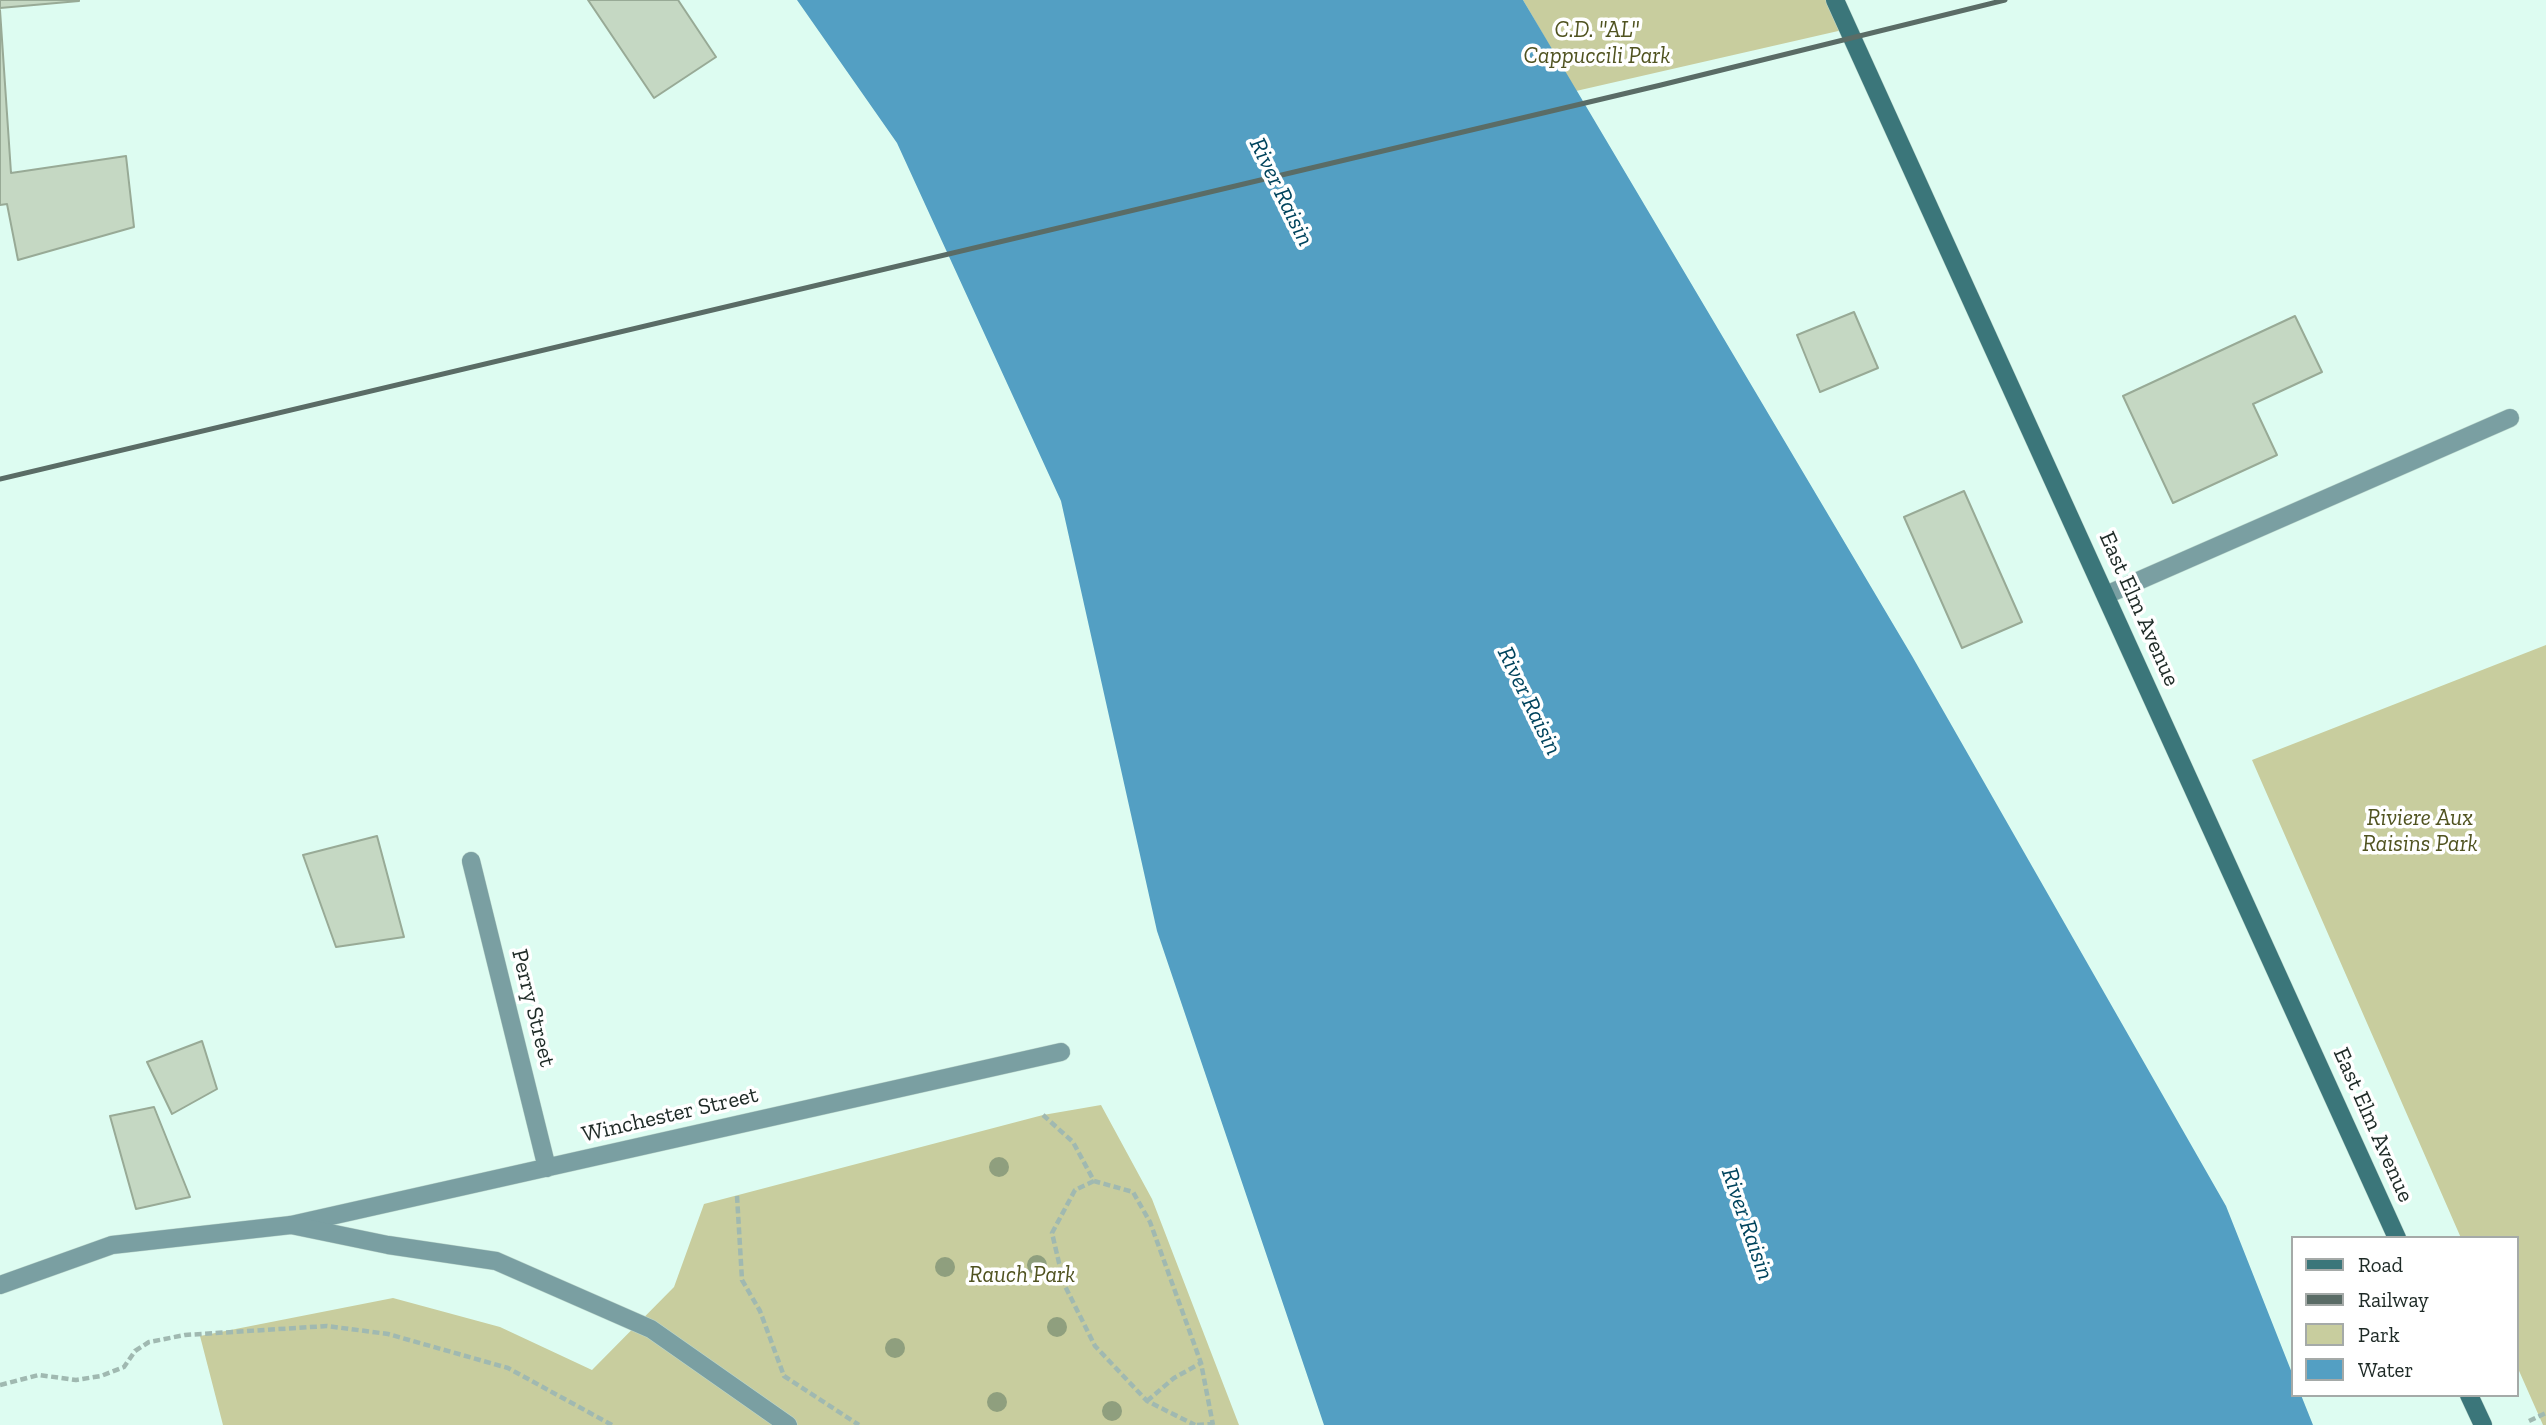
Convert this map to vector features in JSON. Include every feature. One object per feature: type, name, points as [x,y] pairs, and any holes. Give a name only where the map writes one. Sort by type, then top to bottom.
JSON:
[{"type":"main road","name":"East Elm Avenue","points":[[1835,0],[2396,1236]]},
{"type":"main road","points":[[2470,1397],[2483,1425]]},
{"type":"street","points":[[2106,596],[2510,418]]},
{"type":"street","name":"Perry Street","points":[[471,861],[547,1168]]},
{"type":"street","name":"Winchester Street","points":[[0,1285],[112,1245],[291,1225],[1061,1052]]},
{"type":"street","name":"Winchester Street","points":[[291,1225],[388,1245],[496,1261],[650,1329],[788,1425]]},
{"type":"path","points":[[1043,1115],[1073,1142],[1094,1181]]},
{"type":"path","points":[[1094,1181],[1133,1192],[1150,1222],[1201,1363],[1213,1424],[1196,1425],[1147,1401],[1095,1346],[1064,1284],[1052,1233],[1075,1190],[1094,1181]]},
{"type":"path","points":[[737,1196],[742,1280],[760,1311],[784,1376],[859,1425]]},
{"type":"path","points":[[0,1385],[39,1375],[76,1380],[101,1376],[124,1367],[135,1351],[149,1342],[185,1335],[327,1326],[388,1334],[508,1368],[612,1425]]},
{"type":"path","points":[[1147,1401],[1174,1378],[1201,1363]]},
{"type":"path","points":[[2529,1420],[2546,1413]]},
{"type":"green space","name":"C.D. \"AL\" Cappuccili Park","points":[[1523,0],[1835,0],[1847,29],[1576,91]]},
{"type":"green space","name":"Riviere Aux Raisins Park","points":[[2546,645],[2546,1425],[2543,1425],[2518,1369],[2518,1236],[2460,1236],[2252,760]]},
{"type":"green space","name":"Rauch Park","points":[[1101,1105],[1152,1199],[1239,1425],[223,1425],[200,1336],[393,1298],[500,1327],[592,1370],[674,1287],[704,1204],[1043,1115]]},
{"type":"water","name":"River Raisin","points":[[797,0],[1523,0],[1912,656],[2226,1206],[2290,1368],[2290,1397],[2302,1397],[2313,1425],[1324,1425],[1157,931],[1061,501],[897,143]]},
{"type":"building","points":[[0,0],[79,0],[79,1],[0,8]]},
{"type":"building","points":[[588,0],[678,0],[716,57],[654,98]]},
{"type":"building","points":[[0,10],[11,173],[126,156],[134,227],[18,260],[7,204],[0,205]]},
{"type":"building","points":[[1854,312],[1878,368],[1820,392],[1797,335]]},
{"type":"building","points":[[2295,316],[2322,372],[2253,404],[2277,455],[2173,503],[2123,396]]},
{"type":"building","points":[[1964,491],[2022,622],[1962,648],[1904,517]]},
{"type":"building","points":[[377,836],[404,937],[336,947],[303,855]]},
{"type":"building","points":[[202,1041],[217,1089],[172,1114],[147,1062]]},
{"type":"building","points":[[154,1107],[190,1197],[136,1209],[110,1116]]},
{"type":"railway","points":[[0,479],[1661,85],[2005,0]]}]
